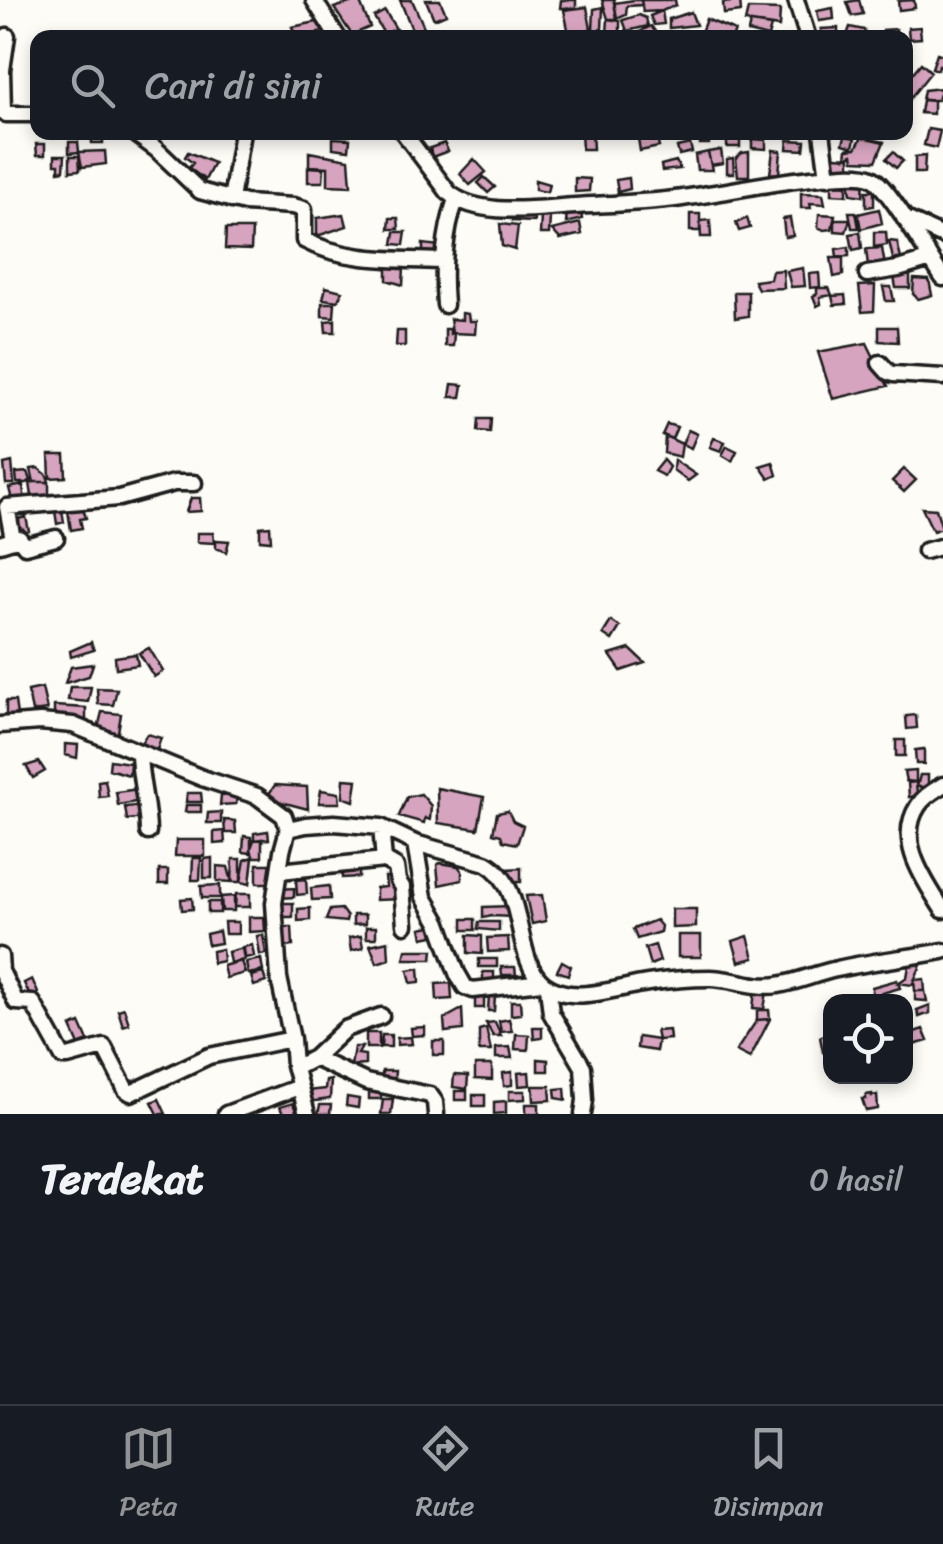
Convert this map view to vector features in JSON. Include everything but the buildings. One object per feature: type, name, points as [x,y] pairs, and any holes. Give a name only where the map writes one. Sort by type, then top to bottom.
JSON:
[{"type":"street","points":[[314,0],[333,30]]},
{"type":"street","points":[[796,0],[805,30]]},
{"type":"street","points":[[7,36],[2,70],[3,112],[30,114]]},
{"type":"street","points":[[143,140],[200,191],[231,200],[304,209],[304,240],[322,248],[384,258],[443,261]]},
{"type":"street","points":[[231,200],[241,140]]},
{"type":"street","points":[[410,140],[456,199],[479,207],[525,209],[672,199],[792,180],[871,177],[943,278]]},
{"type":"street","points":[[823,140],[828,177]]},
{"type":"street","points":[[445,305],[444,239],[456,199]]},
{"type":"street","points":[[903,217],[943,236]]},
{"type":"street","points":[[867,274],[930,259]]},
{"type":"street","points":[[880,363],[894,374],[943,377]]},
{"type":"street","points":[[56,538],[26,546],[20,538],[7,542],[7,507],[119,498],[194,482]]},
{"type":"street","points":[[925,551],[943,546]]},
{"type":"street","points":[[0,724],[73,725],[202,778],[257,796],[284,816],[288,829],[274,903],[279,978],[306,1114]]},
{"type":"street","points":[[139,752],[148,832]]},
{"type":"street","points":[[943,786],[918,805],[910,846],[943,910]]},
{"type":"street","points":[[288,829],[334,823],[381,827],[416,843],[494,868],[516,908],[528,958],[544,984],[551,1013],[584,1067],[586,1100],[582,1114]]},
{"type":"street","points":[[381,827],[397,863],[405,925]]},
{"type":"street","points":[[416,843],[423,894],[439,923],[456,972],[470,990],[544,984],[572,993],[598,994],[708,978],[778,985],[836,969],[943,952]]},
{"type":"street","points":[[280,870],[397,863]]},
{"type":"street","points":[[0,956],[1,971],[16,1002],[33,1003],[61,1055],[68,1057],[104,1047],[126,1090],[131,1092],[210,1056],[292,1038]]},
{"type":"street","points":[[295,1068],[314,1058],[337,1034],[381,1016]]},
{"type":"street","points":[[314,1058],[366,1082],[430,1095],[436,1114]]},
{"type":"street","points":[[226,1114],[300,1087]]}]
